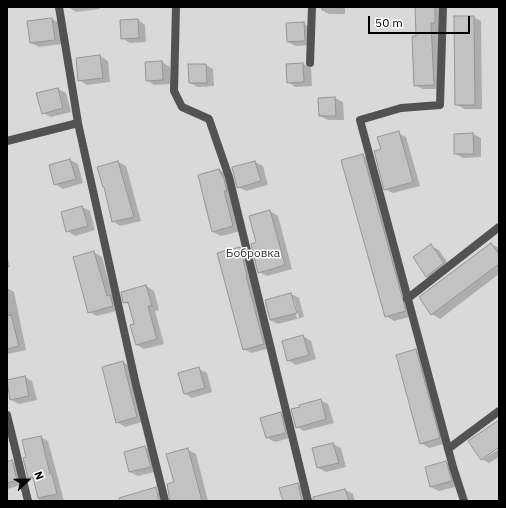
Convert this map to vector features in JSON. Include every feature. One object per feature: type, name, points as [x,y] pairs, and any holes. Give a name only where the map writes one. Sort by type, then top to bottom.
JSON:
[{"type":"street","points":[[60,7],[78,123],[136,385],[165,501]]},
{"type":"street","points":[[176,7],[174,91],[182,107],[209,119],[229,177],[308,501]]},
{"type":"street","points":[[310,63],[312,7]]},
{"type":"street","points":[[443,7],[440,105],[401,108],[360,120],[407,299],[448,449],[464,501]]},
{"type":"street","points":[[7,141],[78,123]]},
{"type":"street","points":[[407,299],[499,227]]},
{"type":"street","points":[[448,449],[499,411]]},
{"type":"street","points":[[7,415],[28,501]]},
{"type":"green space","name":"Бобровка","points":[[7,7],[499,7],[499,501],[7,501]]},
{"type":"building","points":[[415,7],[435,7],[435,23],[431,23],[434,85],[414,86],[412,36],[416,36]]},
{"type":"building","points":[[454,16],[474,16],[475,105],[455,105]]},
{"type":"building","points":[[52,18],[55,40],[30,43],[27,21]]},
{"type":"building","points":[[138,19],[139,38],[121,39],[120,20]]},
{"type":"building","points":[[304,22],[305,41],[287,42],[286,23]]},
{"type":"building","points":[[100,55],[103,78],[78,81],[76,58]]},
{"type":"building","points":[[162,61],[163,80],[146,81],[145,62]]},
{"type":"building","points":[[303,63],[304,82],[287,83],[286,64]]},
{"type":"building","points":[[188,64],[206,64],[207,83],[189,83]]},
{"type":"building","points":[[58,88],[63,108],[42,114],[36,93]]},
{"type":"building","points":[[335,97],[336,116],[319,116],[318,98]]},
{"type":"building","points":[[399,131],[413,182],[384,190],[374,151],[381,149],[377,137]]},
{"type":"building","points":[[473,133],[474,154],[454,154],[454,134]]},
{"type":"building","points":[[363,154],[406,311],[385,317],[341,160]]},
{"type":"building","points":[[70,159],[76,179],[54,185],[49,165]]},
{"type":"building","points":[[118,161],[134,217],[112,222],[104,187],[97,167]]},
{"type":"building","points":[[255,161],[261,181],[237,188],[232,167]]},
{"type":"building","points":[[219,169],[224,179],[227,191],[224,191],[233,226],[212,232],[198,175]]},
{"type":"building","points":[[82,206],[88,226],[66,232],[61,212]]},
{"type":"building","points":[[270,210],[285,265],[258,273],[251,244],[256,242],[249,216]]},
{"type":"building","points":[[491,243],[499,254],[499,264],[431,315],[419,297]]},
{"type":"building","points":[[431,244],[444,263],[426,277],[413,257]]},
{"type":"building","points":[[240,247],[264,344],[243,350],[217,253]]},
{"type":"building","points":[[94,251],[107,296],[110,295],[113,306],[88,313],[73,257]]},
{"type":"building","points":[[146,285],[152,306],[148,306],[157,339],[136,345],[130,325],[134,324],[128,302],[123,303],[121,292]]},
{"type":"building","points":[[291,293],[297,313],[270,320],[265,300]]},
{"type":"building","points":[[11,315],[19,346],[7,349],[7,316]]},
{"type":"building","points":[[303,335],[309,355],[287,361],[282,341]]},
{"type":"building","points":[[416,349],[440,438],[420,444],[396,355]]},
{"type":"building","points":[[123,361],[137,417],[116,423],[102,367]]},
{"type":"building","points":[[199,367],[205,388],[184,394],[178,373]]},
{"type":"building","points":[[25,376],[29,396],[10,400],[7,380]]},
{"type":"building","points":[[321,399],[326,419],[296,428],[291,409],[300,407],[299,405]]},
{"type":"building","points":[[281,412],[286,433],[266,438],[260,418]]},
{"type":"building","points":[[499,420],[499,447],[481,460],[468,441]]},
{"type":"building","points":[[41,436],[50,474],[52,474],[57,494],[38,498],[33,477],[28,478],[23,458],[26,457],[22,440]]},
{"type":"building","points":[[333,443],[339,463],[317,468],[312,448]]},
{"type":"building","points":[[145,446],[151,467],[129,472],[124,452]]},
{"type":"building","points":[[188,448],[202,501],[170,501],[167,484],[174,482],[166,454]]},
{"type":"building","points":[[12,460],[17,480],[7,483],[7,462]]},
{"type":"building","points":[[446,461],[452,481],[430,487],[425,467]]},
{"type":"building","points":[[298,483],[302,501],[283,501],[279,488]]},
{"type":"building","points":[[156,487],[159,501],[119,501],[119,498]]},
{"type":"building","points":[[345,489],[349,501],[313,501],[313,497]]}]
